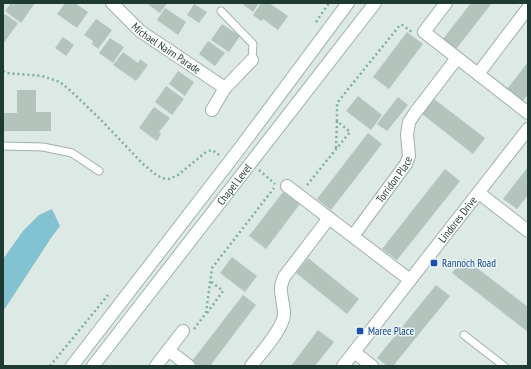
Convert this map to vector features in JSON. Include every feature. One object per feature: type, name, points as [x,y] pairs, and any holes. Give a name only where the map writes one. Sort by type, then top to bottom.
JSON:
[{"type":"street","name":"Michael Nairn Parade","points":[[112,3],[140,31],[225,88]]},
{"type":"street","name":"Chapel Level","points":[[72,366],[240,148],[348,3]]},
{"type":"street","name":"Chapel Level","points":[[94,366],[375,3]]},
{"type":"street","points":[[446,3],[424,32],[528,113]]},
{"type":"street","points":[[478,74],[528,8]]},
{"type":"street","name":"Torridon Place","points":[[352,236],[406,164],[409,156],[407,134],[409,122],[457,58]]},
{"type":"street","points":[[212,110],[225,88],[252,60]]},
{"type":"street","name":"Lindores Drive","points":[[343,366],[528,129]]},
{"type":"street","points":[[282,185],[300,195],[410,280]]},
{"type":"street","points":[[479,193],[528,231]]},
{"type":"street","points":[[251,366],[280,328],[283,320],[284,314],[281,285],[284,277],[329,218]]},
{"type":"street","points":[[156,366],[168,350],[188,331]]},
{"type":"street","points":[[168,350],[189,366]]},
{"type":"street","points":[[354,352],[372,366]]},
{"type":"lane","points":[[221,11],[253,44],[252,60]]},
{"type":"lane","points":[[3,146],[43,147],[72,153],[99,171]]},
{"type":"lane","points":[[464,335],[504,366]]},
{"type":"path","points":[[336,149],[337,103],[400,25],[411,32],[424,32]]},
{"type":"path","points":[[3,71],[12,74],[42,76],[60,82],[102,121],[142,163],[162,178],[169,179],[178,175],[210,150],[215,151],[218,154]]},
{"type":"path","points":[[300,195],[350,132],[337,121]]},
{"type":"path","points":[[206,313],[212,268],[282,185]]},
{"type":"path","points":[[188,331],[206,313],[223,291],[210,281]]},
{"type":"water","points":[[52,209],[60,226],[3,311],[3,259],[23,231],[39,215]]},
{"type":"building","points":[[11,3],[13,5],[15,3],[35,3],[21,23],[5,11]]},
{"type":"building","points":[[65,3],[75,3],[88,12],[77,28],[57,14]]},
{"type":"building","points":[[146,3],[167,3],[160,13]]},
{"type":"building","points":[[241,3],[259,3],[253,12]]},
{"type":"building","points":[[261,3],[269,3],[288,16],[278,30],[263,19],[261,21],[253,15]]},
{"type":"building","points":[[471,3],[492,3],[456,49],[443,39]]},
{"type":"building","points":[[194,4],[207,12],[199,23],[187,15]]},
{"type":"building","points":[[165,8],[186,22],[178,35],[157,20]]},
{"type":"building","points":[[5,14],[18,23],[3,44],[3,16]]},
{"type":"building","points":[[96,19],[112,30],[98,49],[92,44],[93,41],[84,35]]},
{"type":"building","points":[[222,24],[240,36],[229,52],[211,40]]},
{"type":"building","points":[[407,32],[423,44],[389,89],[373,77]]},
{"type":"building","points":[[63,37],[74,45],[66,56],[55,48]]},
{"type":"building","points":[[110,38],[124,47],[113,63],[99,53]]},
{"type":"building","points":[[208,41],[225,53],[215,66],[199,54]]},
{"type":"building","points":[[123,52],[138,63],[140,59],[148,65],[136,81],[113,65]]},
{"type":"building","points":[[528,62],[528,94],[523,101],[507,89]]},
{"type":"building","points":[[178,71],[194,82],[185,96],[169,84]]},
{"type":"building","points":[[166,86],[184,99],[172,115],[155,102]]},
{"type":"building","points":[[17,90],[36,90],[36,112],[51,112],[51,131],[3,131],[3,113],[17,113]]},
{"type":"building","points":[[358,96],[382,115],[371,130],[346,111]]},
{"type":"building","points":[[398,97],[408,105],[387,131],[377,124]]},
{"type":"building","points":[[434,99],[485,138],[473,154],[422,114]]},
{"type":"building","points":[[154,107],[170,118],[159,132],[161,134],[157,141],[139,128]]},
{"type":"building","points":[[368,133],[382,144],[331,210],[317,199]]},
{"type":"building","points":[[528,167],[528,195],[517,209],[503,199]]},
{"type":"building","points":[[445,169],[460,181],[397,260],[382,249]]},
{"type":"building","points":[[283,192],[300,204],[266,249],[249,236]]},
{"type":"building","points":[[232,257],[257,276],[245,292],[220,273]]},
{"type":"building","points":[[308,258],[359,299],[347,314],[296,273]]},
{"type":"building","points":[[464,258],[528,307],[528,332],[452,273]]},
{"type":"building","points":[[436,285],[450,296],[393,366],[387,366],[377,358]]},
{"type":"building","points":[[243,295],[256,305],[210,366],[198,366],[192,361]]},
{"type":"building","points":[[318,330],[334,342],[315,366],[291,366]]},
{"type":"place","name":"Rannoch Road","points":[[434,263]]},
{"type":"place","name":"Maree Place","points":[[360,331]]}]
